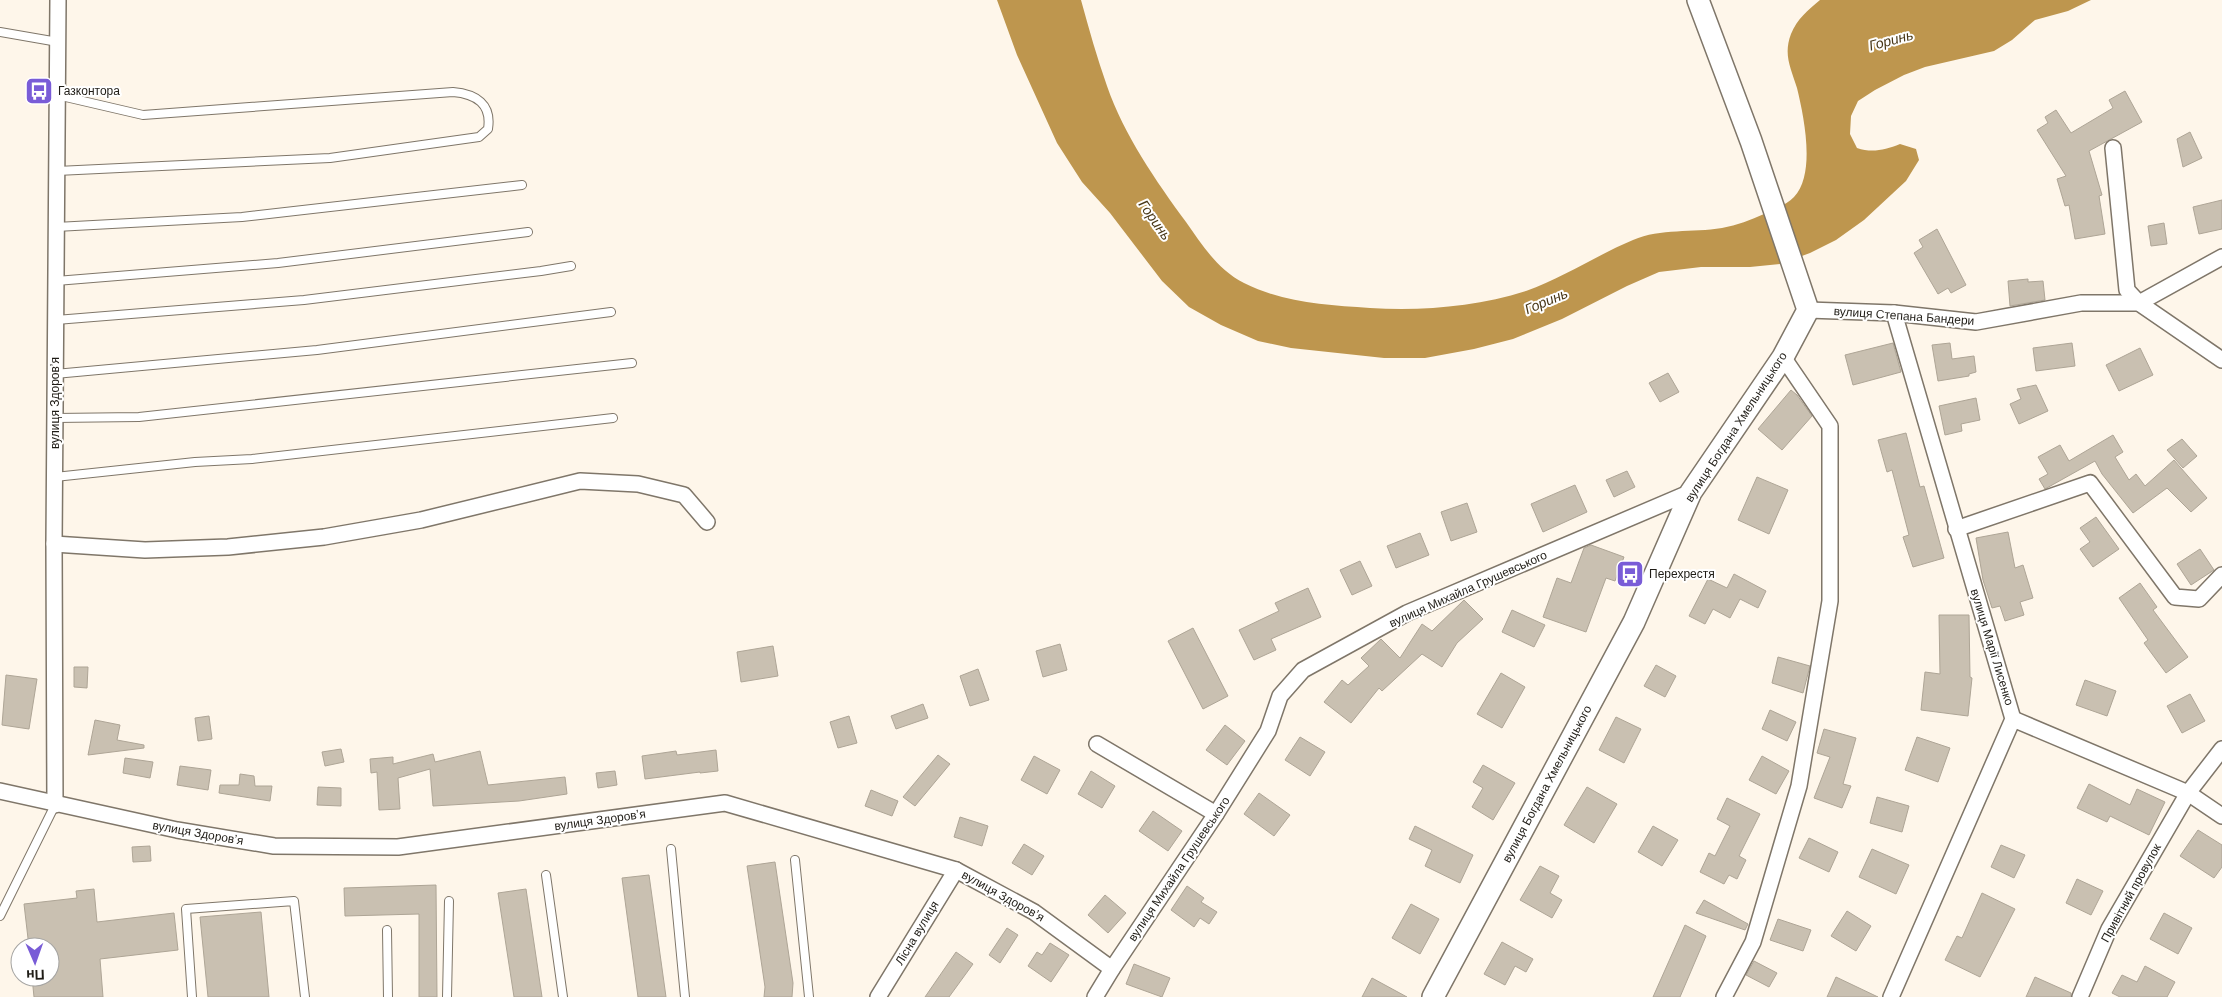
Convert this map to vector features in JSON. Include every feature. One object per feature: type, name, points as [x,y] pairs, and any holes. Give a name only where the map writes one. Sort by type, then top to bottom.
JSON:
[{"type":"street","name":"вулиця Здоровʼя","points":[[55,805],[54,544],[58,0]]},
{"type":"street","points":[[1698,0],[1751,141],[1808,310]]},
{"type":"street","points":[[2112,148],[2126,290],[2139,303],[2222,360]]},
{"type":"street","points":[[2139,303],[2222,257]]},
{"type":"street","name":"вулиця Степана Бандери","points":[[1808,310],[1894,313],[1976,322],[2081,303],[2139,303]]},
{"type":"street","name":"вулиця Богдана Хмельницького","points":[[1433,997],[1634,622],[1691,492],[1783,357],[1808,310]]},
{"type":"street","name":"вулиця Марії Лисенко","points":[[1891,997],[2013,719],[1894,313]]},
{"type":"street","points":[[1724,997],[1753,942],[1799,786],[1830,602],[1830,426],[1783,357]]},
{"type":"street","points":[[54,544],[145,550],[228,547],[324,537],[421,520],[580,481],[638,484],[684,495],[707,522]]},
{"type":"street","points":[[1956,529],[2090,483],[2175,597],[2199,599],[2222,575]]},
{"type":"street","name":"вулиця Михайла Грушевського","points":[[1095,997],[1216,814],[1268,731],[1280,696],[1303,670],[1407,613],[1691,492]]},
{"type":"street","points":[[2013,719],[2188,792],[2222,816]]},
{"type":"street","points":[[1096,744],[1216,814]]},
{"type":"street","points":[[2188,792],[2222,749]]},
{"type":"street","name":"вулиця Здоровʼя","points":[[0,792],[177,830],[274,846],[398,847],[725,803],[956,870],[1034,912],[1112,969]]},
{"type":"street","name":"Привітний провулок","points":[[2080,997],[2109,929],[2188,792]]},
{"type":"street","name":"Лісна вулиця","points":[[878,997],[956,870]]},
{"type":"lane","points":[[0,32],[58,42]]},
{"type":"lane","points":[[57,95],[143,115],[453,92],[467,93],[487,106],[490,118],[488,129],[479,137],[330,158],[57,171]]},
{"type":"lane","points":[[56,227],[242,217],[522,185]]},
{"type":"lane","points":[[56,281],[278,263],[528,232]]},
{"type":"lane","points":[[56,320],[304,300],[571,266]]},
{"type":"lane","points":[[55,374],[317,350],[611,312]]},
{"type":"lane","points":[[55,418],[139,417],[632,363]]},
{"type":"lane","points":[[55,477],[195,462],[252,459],[613,418]]},
{"type":"lane","points":[[0,916],[55,805]]},
{"type":"lane","points":[[671,849],[685,997]]},
{"type":"lane","points":[[795,860],[809,997]]},
{"type":"lane","points":[[546,875],[563,997]]},
{"type":"lane","points":[[192,997],[186,909],[294,901],[304,997]]},
{"type":"lane","points":[[447,997],[449,901]]},
{"type":"lane","points":[[387,930],[388,997]]},
{"type":"water","name":"Горинь","points":[[997,0],[1081,0],[1096,54],[1122,122],[1163,190],[1205,248],[1218,264],[1235,278],[1259,290],[1306,302],[1337,306],[1409,309],[1449,307],[1488,301],[1526,291],[1644,236],[1666,232],[1728,227],[1780,207],[1791,200],[1801,187],[1805,174],[1806,145],[1800,100],[1789,61],[1788,48],[1793,29],[1807,11],[1820,0],[2091,0],[2068,11],[2035,20],[2012,40],[1994,51],[1925,67],[1904,75],[1858,101],[1851,116],[1850,134],[1857,148],[1878,150],[1900,144],[1916,149],[1919,160],[1906,181],[1864,220],[1836,240],[1810,253],[1780,264],[1750,267],[1701,267],[1659,272],[1562,319],[1513,339],[1474,349],[1425,358],[1384,358],[1291,348],[1258,341],[1221,325],[1189,307],[1162,281],[1110,213],[1082,182],[1057,143],[1017,55]]},
{"type":"building","points":[[2125,91],[2142,122],[2089,151],[2102,195],[2099,196],[2105,234],[2075,239],[2069,205],[2065,206],[2057,179],[2066,176],[2037,130],[2048,123],[2045,117],[2056,110],[2071,133],[2113,108],[2109,100]]},
{"type":"building","points":[[2190,132],[2202,158],[2183,167],[2177,139]]},
{"type":"building","points":[[2222,200],[2222,229],[2199,234],[2193,207]]},
{"type":"building","points":[[2164,223],[2167,244],[2151,246],[2148,226]]},
{"type":"building","points":[[1937,229],[1966,285],[1951,293],[1948,288],[1938,294],[1914,253],[1923,247],[1919,240]]},
{"type":"building","points":[[2028,279],[2028,282],[2043,281],[2045,300],[2010,306],[2008,281]]},
{"type":"building","points":[[1893,343],[1901,372],[1853,385],[1845,355]]},
{"type":"building","points":[[1950,343],[1952,359],[1974,356],[1976,372],[1969,374],[1969,376],[1938,381],[1932,345]]},
{"type":"building","points":[[2072,343],[2075,366],[2036,371],[2033,348]]},
{"type":"building","points":[[2140,348],[2153,375],[2119,391],[2106,365]]},
{"type":"building","points":[[1668,373],[1679,392],[1660,402],[1649,383]]},
{"type":"building","points":[[2036,385],[2048,411],[2019,424],[2010,404],[2021,399],[2017,389]]},
{"type":"building","points":[[1791,390],[1797,395],[1812,416],[1782,450],[1758,429]]},
{"type":"building","points":[[1976,398],[1980,420],[1961,424],[1962,431],[1945,435],[1939,406]]},
{"type":"building","points":[[1906,433],[1920,487],[1924,486],[1944,558],[1913,567],[1903,537],[1909,535],[1892,470],[1887,472],[1878,440]]},
{"type":"building","points":[[2113,435],[2123,452],[2115,457],[2129,480],[2136,474],[2145,486],[2174,460],[2207,498],[2191,512],[2167,488],[2133,513],[2102,474],[2095,461],[2045,489],[2039,479],[2048,474],[2038,457],[2060,445],[2069,461]]},
{"type":"building","points":[[2182,439],[2197,456],[2183,468],[2167,450]]},
{"type":"building","points":[[1627,471],[1635,487],[1614,497],[1606,480]]},
{"type":"building","points":[[1757,477],[1788,490],[1769,534],[1738,520]]},
{"type":"building","points":[[1575,485],[1587,512],[1543,532],[1531,504]]},
{"type":"building","points":[[1467,503],[1477,532],[1451,541],[1441,512]]},
{"type":"building","points":[[2096,517],[2119,549],[2093,567],[2080,549],[2090,542],[2080,528]]},
{"type":"building","points":[[2008,532],[2015,568],[2023,565],[2033,598],[2020,602],[2024,615],[2005,621],[2000,606],[1992,608],[1983,580],[1976,538]]},
{"type":"building","points":[[1420,533],[1429,555],[1396,568],[1387,546]]},
{"type":"building","points":[[1591,545],[1624,557],[1615,581],[1606,578],[1586,632],[1543,617],[1557,578],[1571,583],[1584,548]]},
{"type":"building","points":[[2200,549],[2214,570],[2191,585],[2177,564]]},
{"type":"building","points":[[1360,561],[1372,586],[1352,595],[1340,570]]},
{"type":"building","points":[[1734,574],[1766,591],[1758,608],[1740,599],[1730,618],[1713,609],[1705,624],[1689,616],[1708,579],[1727,588]]},
{"type":"building","points":[[2140,583],[2157,607],[2153,610],[2188,657],[2166,673],[2144,643],[2148,640],[2119,598]]},
{"type":"building","points":[[1308,588],[1321,617],[1271,639],[1276,650],[1254,660],[1239,630],[1279,611],[1275,603]]},
{"type":"building","points":[[1464,600],[1483,619],[1457,643],[1442,667],[1422,654],[1382,691],[1379,688],[1351,723],[1324,702],[1342,680],[1348,685],[1369,666],[1361,658],[1381,639],[1400,658],[1422,624],[1432,631]]},
{"type":"building","points":[[1512,610],[1545,625],[1534,647],[1502,632]]},
{"type":"building","points":[[1939,615],[1969,615],[1970,677],[1972,678],[1968,716],[1921,710],[1925,672],[1940,674]]},
{"type":"building","points":[[1193,628],[1228,696],[1203,709],[1168,641]]},
{"type":"building","points":[[1060,644],[1067,670],[1043,677],[1036,651]]},
{"type":"building","points":[[773,646],[778,676],[741,682],[737,652]]},
{"type":"building","points":[[1778,657],[1810,666],[1803,693],[1772,683]]},
{"type":"building","points":[[1656,665],[1676,676],[1665,697],[1644,686]]},
{"type":"building","points":[[74,667],[88,667],[87,688],[74,687]]},
{"type":"building","points":[[978,669],[989,700],[970,706],[960,676]]},
{"type":"building","points":[[1501,673],[1525,687],[1502,728],[1477,714]]},
{"type":"building","points":[[6,675],[37,679],[29,729],[2,725]]},
{"type":"building","points":[[2085,680],[2116,691],[2107,716],[2076,705]]},
{"type":"building","points":[[2190,694],[2205,721],[2182,733],[2167,706]]},
{"type":"building","points":[[923,704],[928,718],[896,729],[891,716]]},
{"type":"building","points":[[1770,710],[1796,722],[1787,741],[1762,729]]},
{"type":"building","points":[[209,716],[212,739],[198,741],[195,718]]},
{"type":"building","points":[[849,716],[857,743],[838,748],[830,722]]},
{"type":"building","points":[[1616,717],[1641,729],[1624,763],[1599,750]]},
{"type":"building","points":[[95,720],[120,725],[117,740],[144,745],[144,748],[88,755]]},
{"type":"building","points":[[1225,725],[1245,741],[1227,765],[1206,750]]},
{"type":"building","points":[[1824,729],[1856,738],[1843,784],[1851,786],[1842,808],[1814,798],[1830,757],[1817,753]]},
{"type":"building","points":[[1300,737],[1325,752],[1310,776],[1285,760]]},
{"type":"building","points":[[1917,737],[1950,748],[1938,782],[1905,770]]},
{"type":"building","points":[[341,749],[344,762],[325,766],[322,752]]},
{"type":"building","points":[[716,750],[718,771],[645,779],[642,756],[676,751],[677,755]]},
{"type":"building","points":[[480,751],[488,785],[565,777],[567,794],[519,801],[433,806],[430,769],[398,778],[400,809],[379,810],[377,772],[371,773],[370,759],[393,757],[393,764],[433,754],[435,762]]},
{"type":"building","points":[[938,755],[950,764],[915,806],[903,797]]},
{"type":"building","points":[[1034,756],[1060,770],[1047,794],[1021,780]]},
{"type":"building","points":[[1762,756],[1789,771],[1776,794],[1749,780]]},
{"type":"building","points":[[125,758],[153,762],[150,778],[123,773]]},
{"type":"building","points":[[1483,765],[1515,783],[1493,820],[1472,807],[1483,788],[1473,782]]},
{"type":"building","points":[[180,766],[211,770],[208,790],[177,785]]},
{"type":"building","points":[[615,771],[617,785],[598,788],[596,773]]},
{"type":"building","points":[[1091,771],[1115,786],[1102,808],[1078,794]]},
{"type":"building","points":[[240,774],[254,776],[255,786],[272,786],[270,801],[219,793],[220,785],[239,785]]},
{"type":"building","points":[[2089,784],[2130,805],[2137,789],[2165,802],[2149,835],[2110,816],[2107,822],[2077,808]]},
{"type":"building","points":[[318,787],[341,788],[341,806],[317,805]]},
{"type":"building","points":[[1587,787],[1617,804],[1594,843],[1564,825]]},
{"type":"building","points":[[871,790],[898,801],[892,816],[865,806]]},
{"type":"building","points":[[1259,793],[1290,815],[1274,836],[1244,814]]},
{"type":"building","points":[[1877,797],[1909,806],[1902,832],[1870,823]]},
{"type":"building","points":[[1727,798],[1760,814],[1739,856],[1746,860],[1737,879],[1729,875],[1724,884],[1700,872],[1709,853],[1715,856],[1730,826],[1717,819]]},
{"type":"building","points":[[1153,811],[1182,831],[1168,851],[1139,831]]},
{"type":"building","points":[[960,817],[988,826],[982,846],[954,837]]},
{"type":"building","points":[[1415,826],[1473,855],[1460,883],[1425,866],[1432,850],[1409,839]]},
{"type":"building","points":[[1653,826],[1678,840],[1662,866],[1638,852]]},
{"type":"building","points":[[2198,830],[2222,845],[2222,867],[2214,878],[2180,856]]},
{"type":"building","points":[[1809,838],[1838,852],[1829,872],[1799,858]]},
{"type":"building","points":[[1024,844],[1044,856],[1032,875],[1012,863]]},
{"type":"building","points":[[2001,845],[2025,855],[2014,878],[1991,867]]},
{"type":"building","points":[[150,846],[151,861],[133,862],[132,847]]},
{"type":"building","points":[[1872,849],[1909,865],[1896,894],[1859,877]]},
{"type":"building","points":[[775,862],[793,983],[792,997],[764,997],[765,987],[747,866]]},
{"type":"building","points":[[1540,866],[1559,876],[1550,893],[1562,900],[1552,918],[1520,900]]},
{"type":"building","points":[[649,875],[666,997],[638,997],[622,878]]},
{"type":"building","points":[[2077,879],[2103,891],[2091,915],[2066,903]]},
{"type":"building","points":[[436,885],[437,997],[419,997],[419,914],[345,916],[344,888]]},
{"type":"building","points":[[1187,886],[1204,898],[1201,902],[1217,912],[1209,924],[1200,918],[1194,927],[1171,910]]},
{"type":"building","points":[[94,889],[97,922],[174,913],[178,950],[100,959],[103,997],[34,997],[33,987],[60,987],[60,937],[28,937],[24,904],[77,898],[76,891]]},
{"type":"building","points":[[526,889],[542,997],[514,997],[498,893]]},
{"type":"building","points":[[1982,893],[2015,909],[1980,977],[1945,960],[1957,936],[1962,938]]},
{"type":"building","points":[[1105,895],[1126,913],[1108,933],[1088,915]]},
{"type":"building","points":[[1704,900],[1748,924],[1745,930],[1696,913]]},
{"type":"building","points":[[1411,904],[1439,919],[1420,954],[1392,938]]},
{"type":"building","points":[[1847,911],[1871,926],[1856,951],[1831,936]]},
{"type":"building","points":[[261,912],[269,997],[208,997],[200,917]]},
{"type":"building","points":[[2164,913],[2192,928],[2178,954],[2150,939]]},
{"type":"building","points":[[1778,919],[1811,930],[1803,951],[1770,940]]},
{"type":"building","points":[[1685,925],[1706,936],[1680,997],[1653,997]]},
{"type":"building","points":[[1007,928],[1018,935],[1000,963],[989,955]]},
{"type":"building","points":[[1502,942],[1533,959],[1526,972],[1515,966],[1505,985],[1484,974]]},
{"type":"building","points":[[1050,943],[1069,955],[1051,982],[1028,966],[1037,952],[1042,955]]},
{"type":"building","points":[[956,952],[973,964],[949,997],[925,997]]},
{"type":"building","points":[[1754,961],[1777,973],[1769,987],[1746,975]]},
{"type":"building","points":[[1134,964],[1170,978],[1162,997],[1126,984]]},
{"type":"building","points":[[2145,966],[2175,982],[2167,997],[2120,997],[2112,993],[2122,975],[2137,982]]},
{"type":"building","points":[[1836,977],[1878,997],[1827,997]]},
{"type":"building","points":[[2035,977],[2071,993],[2071,997],[2026,997]]},
{"type":"building","points":[[1372,978],[1407,997],[1362,997]]},
{"type":"place","name":"Газконтора","points":[[39,91]]},
{"type":"place","name":"Перехрестя","points":[[1630,574]]}]
